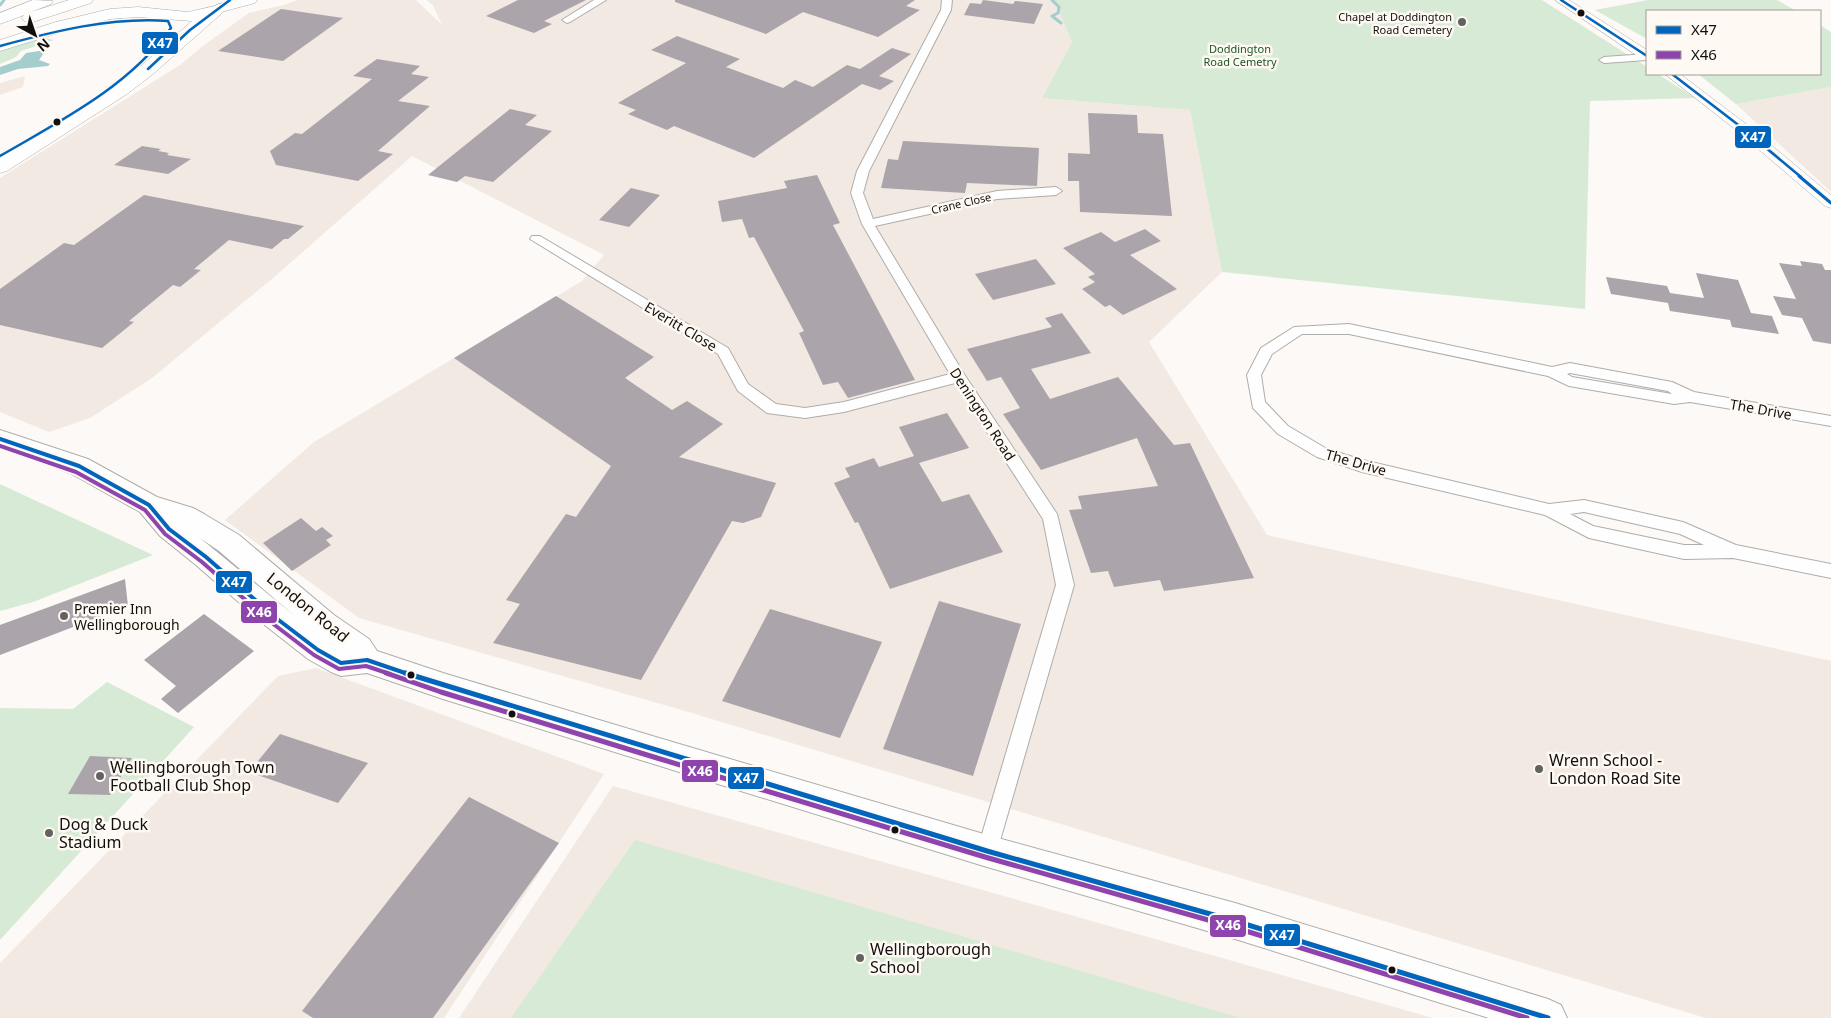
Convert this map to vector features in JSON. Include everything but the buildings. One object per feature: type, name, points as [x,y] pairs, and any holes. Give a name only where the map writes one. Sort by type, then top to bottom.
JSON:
[{"type":"highway","points":[[0,19],[48,0]]},
{"type":"highway","points":[[0,28],[85,0]]},
{"type":"highway","points":[[0,36],[105,0]]},
{"type":"highway","points":[[0,46],[109,15],[165,6],[196,17],[222,6]]},
{"type":"highway","points":[[0,156],[114,85],[133,70],[164,40],[171,27],[165,6]]},
{"type":"highway","points":[[0,167],[124,88],[153,65],[190,30],[222,6]]},
{"type":"main road","points":[[222,6],[250,0]]},
{"type":"main road","points":[[0,439],[79,466],[149,505],[169,529],[310,644],[341,662],[367,660],[443,686],[987,851],[1236,920],[1548,1018]]},
{"type":"street","points":[[567,20],[601,0]]},
{"type":"street","name":"Denington Road","points":[[947,0],[946,10],[863,171],[857,193],[868,224],[959,377],[1051,518],[1065,585],[987,851]]},
{"type":"street","points":[[1561,0],[1646,55]]},
{"type":"street","points":[[1604,60],[1646,56]]},
{"type":"street","points":[[1673,75],[1741,127],[1831,203]]},
{"type":"street","name":"Crane Close","points":[[868,224],[997,195],[1056,191]]},
{"type":"street","name":"Everitt Close","points":[[536,239],[723,350],[743,387],[772,409],[805,413],[844,407],[959,377]]},
{"type":"street","name":"The Drive","points":[[1831,421],[1690,397],[1674,399],[1569,381],[1552,372],[1350,329],[1299,330],[1266,352],[1254,375],[1258,404],[1283,430],[1322,453],[1362,466],[1549,510],[1589,532],[1684,552],[1733,551],[1831,571]]},
{"type":"street","name":"The Drive","points":[[1549,510],[1584,506],[1683,528],[1733,551]]},
{"type":"shaded area","points":[[297,0],[416,0],[442,25],[433,5],[426,0],[1054,0],[1072,42],[1042,98],[1190,110],[1222,272],[1149,342],[1267,535],[1831,661],[1831,1018],[1706,1018],[682,710],[359,618],[225,520],[314,442],[582,281],[604,255],[412,156],[273,278],[152,378],[90,418],[49,432],[0,412],[0,178],[180,65],[204,45],[249,13]]},
{"type":"shaded area","points":[[25,76],[23,87],[0,95],[0,83]]},
{"type":"shaded area","points":[[1831,87],[1831,192],[1736,104]]},
{"type":"shaded area","points":[[316,668],[604,774],[444,1018],[0,1018],[0,963],[278,676]]},
{"type":"shaded area","name":"Wellingborough School","points":[[613,786],[1011,898],[1433,1018],[459,1018]]},
{"type":"green space","name":"Doddington Road Cemetry","points":[[1054,0],[1542,0],[1646,66],[1646,75],[1660,75],[1695,98],[1590,101],[1585,309],[1222,272],[1190,110],[1042,98],[1072,42]]},
{"type":"green space","points":[[1648,0],[1777,0],[1794,10],[1646,10],[1646,38],[1595,10]]},
{"type":"green space","points":[[1821,26],[1831,32],[1831,87],[1736,104],[1699,75],[1821,75]]},
{"type":"green space","points":[[46,38],[54,40],[21,51],[16,57],[0,64],[0,50]]},
{"type":"green space","points":[[0,484],[153,555],[33,602],[0,611]]},
{"type":"green space","name":"Dog & Duck Stadium","points":[[107,682],[194,727],[0,940],[0,708],[73,709]]},
{"type":"green space","points":[[635,840],[1240,1018],[511,1018]]},
{"type":"water","points":[[46,50],[39,60],[50,64],[48,66],[18,69],[0,75],[0,67],[20,60],[26,53]]},
{"type":"waterway","points":[[0,5],[4,0]]},
{"type":"waterway","points":[[1052,0],[1059,7],[1058,13],[1052,16],[1061,23]]},
{"type":"transit line","name":"X47","points":[[148,69],[190,30],[230,0]]},
{"type":"transit line","name":"X47","points":[[1561,0],[1646,55]]},
{"type":"transit line","name":"X47","points":[[0,46],[106,22],[128,20],[168,21],[171,28],[157,47],[139,66],[117,83],[69,116],[0,156]]},
{"type":"transit line","name":"X47","points":[[1673,75],[1741,127],[1831,203]]},
{"type":"transit line","name":"X47","points":[[0,439],[79,466],[149,505],[169,529],[206,557],[276,618],[318,650],[341,663],[367,660],[443,686],[659,752],[987,851],[1235,921],[1548,1018]]},
{"type":"transit line","name":"X46","points":[[0,446],[76,472],[145,510],[165,534],[202,562],[272,623],[314,655],[339,669],[366,666],[441,692],[657,758],[985,857],[1233,927],[1527,1018]]},
{"type":"place","name":"Chapel at Doddington Road Cemetery","points":[[1462,22]]},
{"type":"place","name":"Premier Inn Wellingborough","points":[[64,616]]},
{"type":"place","name":"Wrenn School - London Road Site","points":[[1539,769]]},
{"type":"place","name":"Wellingborough Town Football Club Shop","points":[[100,776]]},
{"type":"place","name":"Dog & Duck Stadium","points":[[49,833]]},
{"type":"place","name":"Wellingborough School","points":[[860,958]]}]
